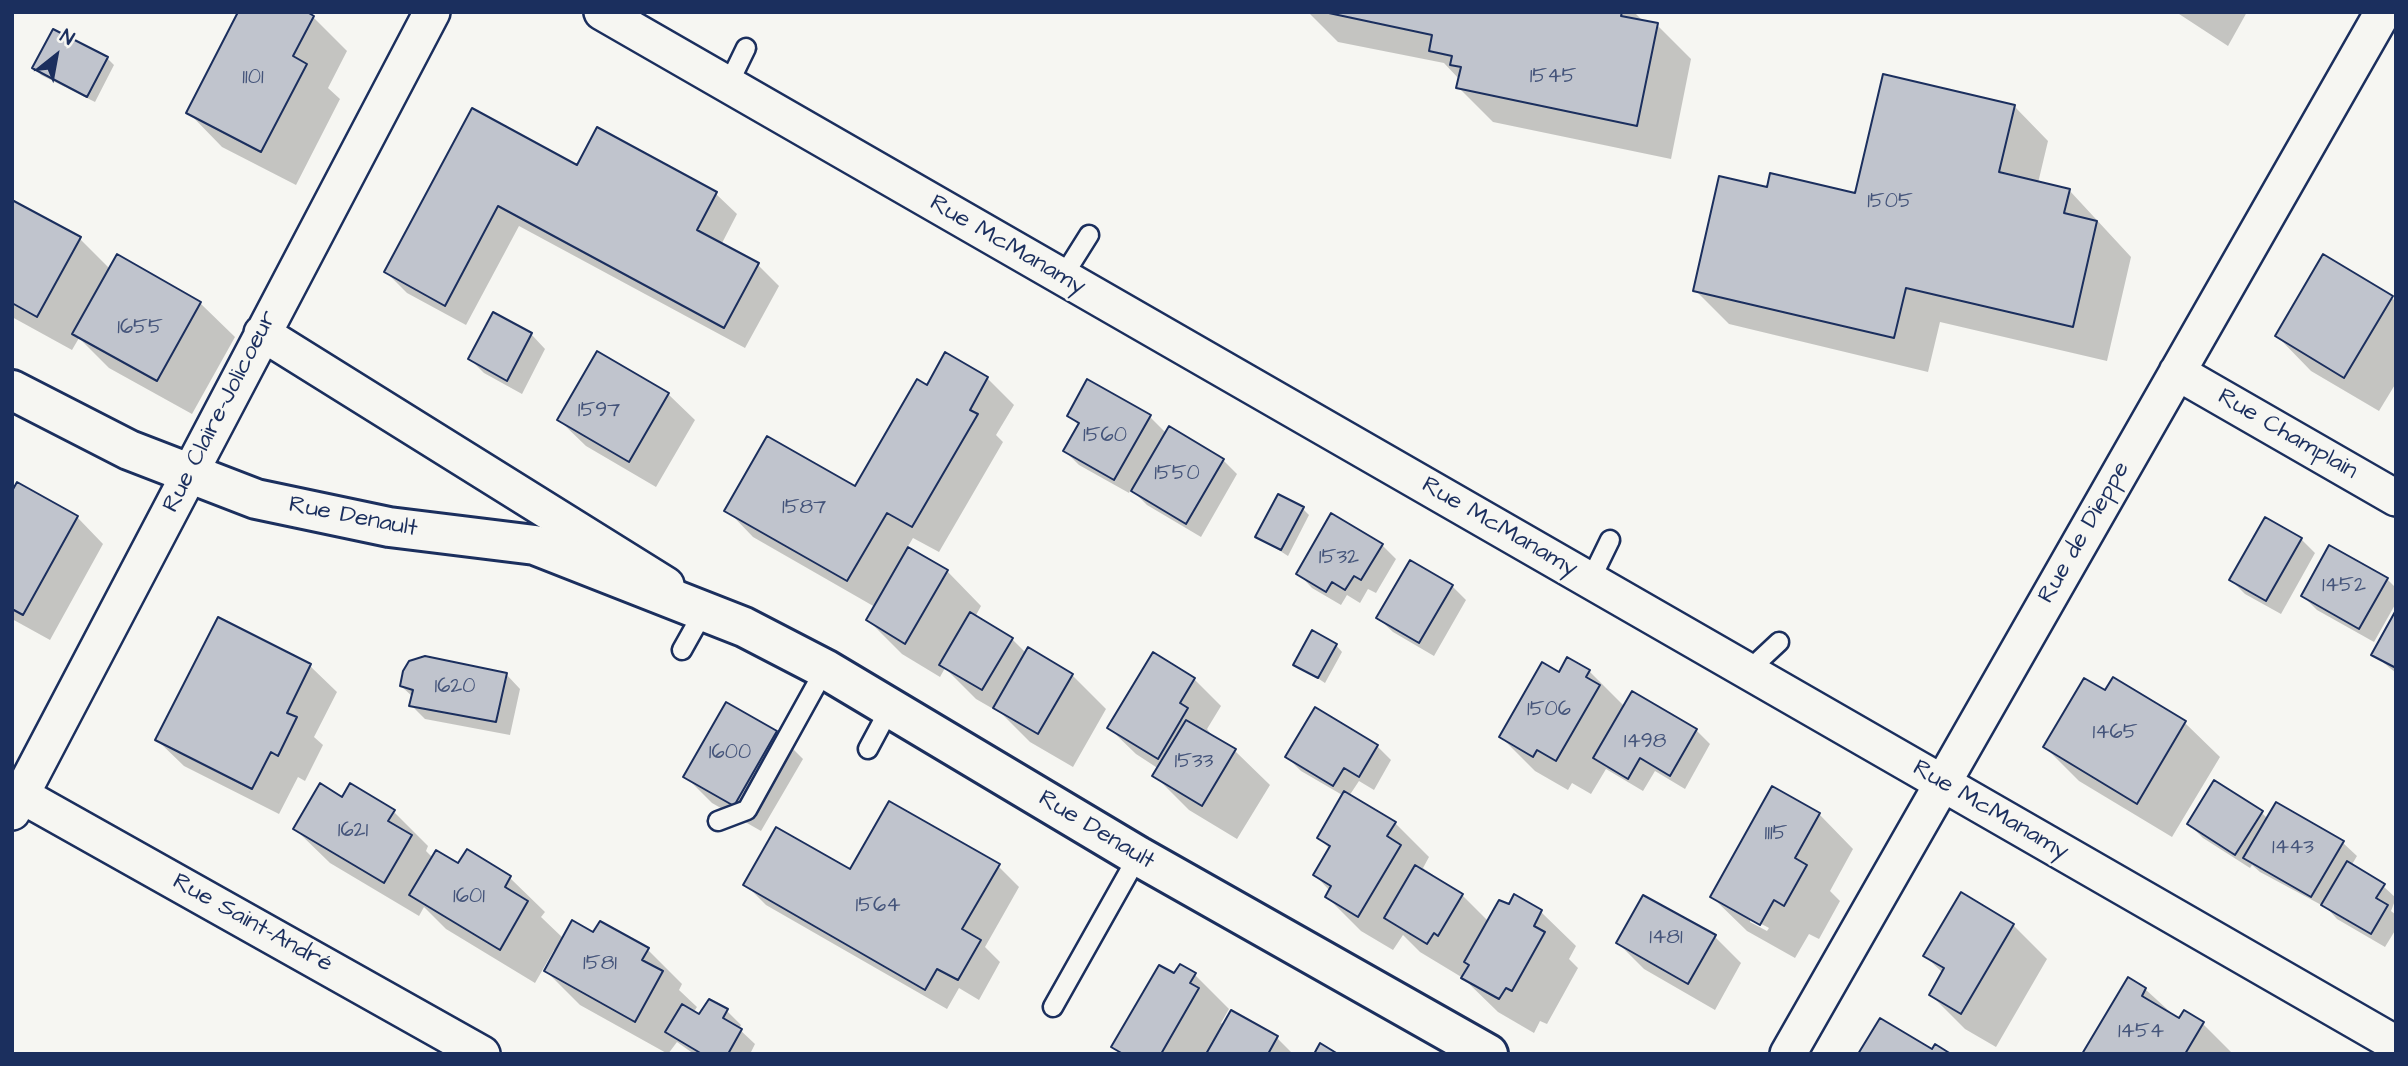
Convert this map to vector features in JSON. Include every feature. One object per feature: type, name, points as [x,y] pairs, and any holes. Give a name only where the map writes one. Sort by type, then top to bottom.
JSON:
[{"type":"main road","name":"Rue Denault","points":[[12,390],[129,450],[256,499],[362,522],[536,545],[705,609],[825,669],[1138,856],[1488,1054]]},
{"type":"street","name":"Rue Claire-Jolicoeur","points":[[17,803],[432,12]]},
{"type":"street","name":"Rue McManamy","points":[[601,12],[2396,1044]]},
{"type":"street","name":"Rue de Dieppe","points":[[1788,1054],[2383,12]]},
{"type":"street","name":"Rue Denault","points":[[262,333],[705,609]]},
{"type":"street","name":"Rue Champlain","points":[[2177,372],[2396,498]]},
{"type":"street","name":"Rue Saint-André","points":[[17,803],[482,1054]]},
{"type":"lane","points":[[727,85],[746,48]]},
{"type":"lane","points":[[1062,278],[1089,235]]},
{"type":"lane","points":[[1590,581],[1610,540]]},
{"type":"lane","points":[[682,650],[705,609]]},
{"type":"lane","points":[[1748,671],[1779,642]]},
{"type":"lane","points":[[718,821],[747,810],[825,669]]},
{"type":"lane","points":[[868,749],[890,708]]},
{"type":"lane","points":[[1054,1007],[1138,856]]},
{"type":"building","points":[[238,12],[307,12],[314,16],[293,56],[307,64],[261,152],[186,113]]},
{"type":"building","points":[[1324,12],[1622,12],[1621,16],[1658,23],[1637,126],[1456,88],[1461,67],[1450,65],[1452,56],[1429,51],[1432,35]]},
{"type":"building","points":[[53,29],[108,57],[87,97],[32,68]]},
{"type":"building","points":[[1883,74],[2015,105],[1999,172],[2070,189],[2064,213],[2097,221],[2073,327],[1906,288],[1894,338],[1693,291],[1719,176],[1767,187],[1770,173],[1855,193]]},
{"type":"building","points":[[472,108],[577,165],[597,127],[717,192],[697,230],[759,263],[724,328],[498,206],[445,306],[384,272]]},
{"type":"building","points":[[12,200],[81,237],[37,317],[12,303]]},
{"type":"building","points":[[117,254],[201,302],[157,381],[72,334]]},
{"type":"building","points":[[2323,254],[2393,296],[2344,378],[2275,336]]},
{"type":"building","points":[[493,312],[532,333],[507,381],[468,359]]},
{"type":"building","points":[[597,351],[669,393],[629,462],[557,420]]},
{"type":"building","points":[[945,352],[988,377],[970,410],[978,414],[912,527],[887,513],[847,581],[724,511],[767,436],[855,486],[917,379],[927,385]]},
{"type":"building","points":[[1087,379],[1151,415],[1114,480],[1063,451],[1079,423],[1067,416]]},
{"type":"building","points":[[1169,426],[1224,459],[1186,524],[1131,491]]},
{"type":"building","points":[[17,482],[78,516],[23,615],[12,609],[12,491]]},
{"type":"building","points":[[1278,494],[1304,507],[1281,550],[1255,537]]},
{"type":"building","points":[[1331,513],[1383,544],[1361,580],[1354,576],[1345,590],[1332,582],[1326,592],[1296,574]]},
{"type":"building","points":[[2265,517],[2302,538],[2266,601],[2229,580]]},
{"type":"building","points":[[2329,545],[2388,578],[2359,629],[2301,596]]},
{"type":"building","points":[[908,547],[948,570],[905,644],[866,620]]},
{"type":"building","points":[[1410,560],[1453,585],[1419,643],[1376,618]]},
{"type":"building","points":[[2396,610],[2396,668],[2371,655]]},
{"type":"building","points":[[970,612],[1013,638],[982,690],[939,665]]},
{"type":"building","points":[[218,617],[311,664],[287,713],[297,717],[278,756],[271,752],[252,789],[155,740]]},
{"type":"building","points":[[1312,630],[1337,644],[1318,678],[1293,665]]},
{"type":"building","points":[[1028,647],[1073,674],[1038,734],[993,708]]},
{"type":"building","points":[[1153,652],[1195,678],[1180,703],[1188,708],[1158,759],[1107,728]]},
{"type":"building","points":[[425,656],[507,673],[496,722],[409,706],[413,690],[400,686],[403,671],[409,661]]},
{"type":"building","points":[[1567,657],[1590,670],[1586,677],[1600,685],[1556,761],[1537,750],[1533,757],[1499,737],[1542,662],[1559,672]]},
{"type":"building","points":[[2113,677],[2186,721],[2137,804],[2043,747],[2084,678],[2105,690]]},
{"type":"building","points":[[1632,691],[1697,729],[1670,776],[1640,758],[1628,779],[1593,758]]},
{"type":"building","points":[[726,702],[777,731],[734,806],[683,777]]},
{"type":"building","points":[[1315,707],[1378,745],[1359,777],[1344,768],[1333,786],[1285,757]]},
{"type":"building","points":[[1186,720],[1236,749],[1202,806],[1152,776]]},
{"type":"building","points":[[2214,780],[2263,811],[2235,855],[2187,824]]},
{"type":"building","points":[[320,783],[342,797],[350,783],[395,810],[388,821],[412,835],[384,883],[293,829]]},
{"type":"building","points":[[1772,786],[1820,813],[1795,858],[1807,865],[1784,906],[1774,900],[1760,925],[1710,897]]},
{"type":"building","points":[[1344,791],[1396,822],[1387,836],[1401,845],[1358,917],[1325,897],[1331,886],[1313,875],[1330,846],[1317,838]]},
{"type":"building","points":[[889,801],[1000,864],[962,929],[981,940],[958,980],[937,969],[925,990],[743,885],[776,827],[850,869]]},
{"type":"building","points":[[2276,802],[2344,841],[2311,897],[2243,858]]},
{"type":"building","points":[[467,849],[511,876],[505,887],[528,901],[500,950],[409,895],[436,850],[458,863]]},
{"type":"building","points":[[2347,861],[2385,884],[2376,898],[2388,905],[2371,934],[2321,905]]},
{"type":"building","points":[[1415,865],[1463,894],[1438,936],[1434,933],[1427,944],[1384,918]]},
{"type":"building","points":[[1961,892],[2014,924],[1961,1014],[1929,995],[1944,968],[1923,956]]},
{"type":"building","points":[[1514,894],[1542,910],[1534,926],[1545,932],[1512,991],[1506,988],[1499,999],[1461,978],[1469,965],[1464,962],[1499,900],[1509,904]]},
{"type":"building","points":[[1643,895],[1716,935],[1688,984],[1616,943]]},
{"type":"building","points":[[572,920],[593,932],[600,921],[649,948],[642,960],[663,971],[635,1022],[544,971]]},
{"type":"building","points":[[1180,964],[1196,973],[1190,983],[1199,988],[1161,1054],[1123,1054],[1111,1047],[1159,965],[1174,973]]},
{"type":"building","points":[[2128,977],[2146,988],[2142,996],[2179,1018],[2184,1010],[2204,1022],[2185,1054],[2082,1054]]},
{"type":"building","points":[[709,999],[728,1009],[723,1018],[742,1029],[728,1054],[702,1054],[665,1032],[682,1004],[699,1014]]},
{"type":"building","points":[[1231,1010],[1278,1036],[1268,1054],[1206,1054]]},
{"type":"building","points":[[1880,1018],[1932,1049],[1935,1044],[1951,1054],[1858,1054]]},
{"type":"building","points":[[1320,1043],[1338,1054],[1314,1054]]}]
